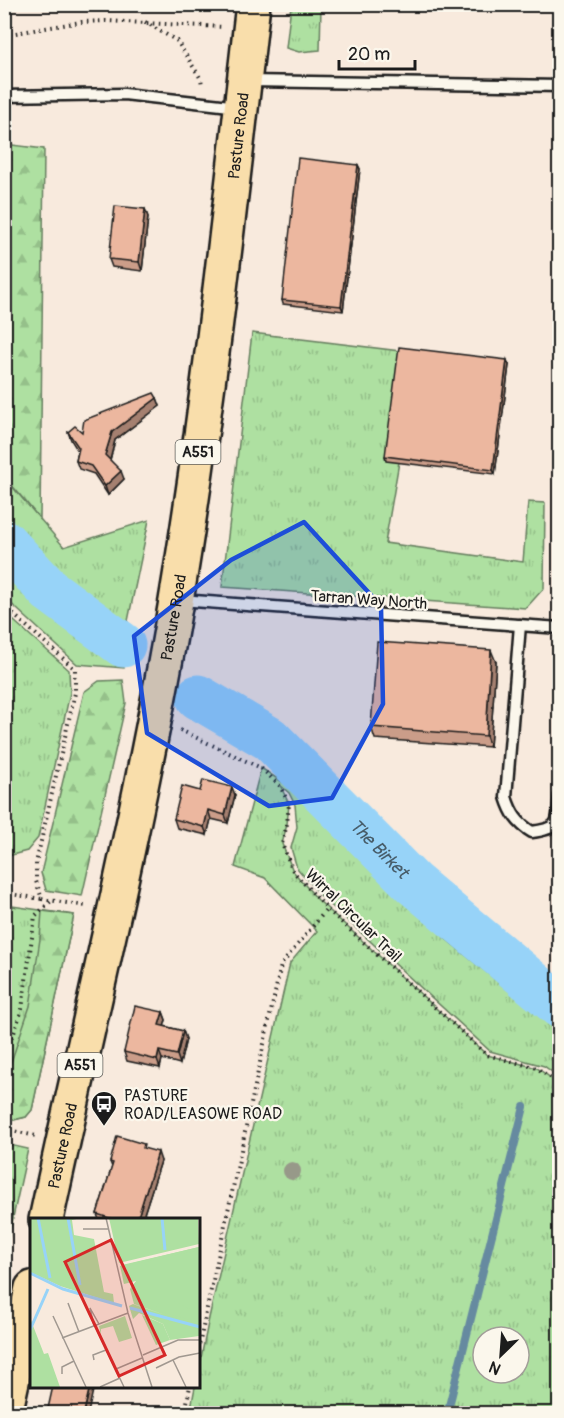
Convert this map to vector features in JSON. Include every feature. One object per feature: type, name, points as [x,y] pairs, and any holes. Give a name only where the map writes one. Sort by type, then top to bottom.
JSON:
[{"type":"main road","name":"Pasture Road","points":[[46,1218],[116,910],[155,718],[176,599],[210,372],[252,17]]},
{"type":"main road","points":[[4,1413],[30,1297]]},
{"type":"lane","points":[[4,96],[98,93],[204,104],[243,94],[560,86]]},
{"type":"lane","name":"Tarran Way North","points":[[176,599],[560,628]]},
{"type":"lane","points":[[520,625],[506,797],[515,818],[532,832],[551,828],[557,821],[560,795]]},
{"type":"path","points":[[4,35],[81,22],[145,22],[252,17]]},
{"type":"path","points":[[145,22],[177,42],[201,79],[204,104]]},
{"type":"path","points":[[4,606],[75,669],[75,693],[36,863],[36,881],[42,899]]},
{"type":"path","name":"Wirral Circular Trail","points":[[155,718],[261,768],[280,786],[289,804],[282,844],[293,871],[327,909],[487,1055],[537,1068],[560,1084]]},
{"type":"path","points":[[4,893],[116,910]]},
{"type":"path","points":[[4,1047],[13,1036],[22,1009],[35,916],[51,901]]},
{"type":"path","points":[[200,1341],[281,965],[327,909]]},
{"type":"path","points":[[185,1413],[190,1388]]},
{"type":"highlighted area","points":[[304,522],[381,606],[383,704],[332,798],[269,806],[147,733],[134,636],[231,560]]},
{"type":"green space","points":[[291,5],[321,5],[320,50],[299,52],[286,48]]},
{"type":"green space","points":[[4,144],[44,149],[40,519],[5,477]]},
{"type":"green space","points":[[252,333],[400,351],[387,460],[399,462],[385,543],[523,562],[528,502],[545,503],[544,588],[526,608],[222,587]]},
{"type":"green space","points":[[4,477],[64,547],[149,520],[123,645],[124,668],[77,664],[5,598]]},
{"type":"green space","points":[[5,613],[69,670],[70,693],[38,838],[27,851],[8,856],[4,856]]},
{"type":"green space","points":[[123,680],[126,703],[82,896],[46,890],[41,873],[84,692],[99,681]]},
{"type":"green space","points":[[261,768],[308,799],[447,940],[559,1032],[559,1077],[544,1066],[490,1051],[322,897],[297,868],[291,848],[297,827],[295,805],[289,793],[280,785],[289,804],[282,844],[293,871],[318,900],[487,1055],[537,1068],[559,1084],[559,1413],[190,1413],[195,1388],[200,1388],[200,1363],[209,1318],[290,963],[317,931],[265,878],[235,867]]},
{"type":"green space","points":[[5,905],[74,915],[32,1110],[26,1117],[5,1122]]},
{"type":"green space","points":[[42,911],[74,915],[32,1110],[26,1117],[5,1122],[5,1072],[8,1071],[30,1006]]},
{"type":"green space","points":[[4,1144],[28,1149],[5,1254]]},
{"type":"building","points":[[298,158],[358,165],[341,306],[282,300]]},
{"type":"building","points":[[115,206],[145,209],[139,262],[109,259]]},
{"type":"building","points":[[399,347],[507,360],[493,470],[385,456]]},
{"type":"building","points":[[154,393],[157,398],[112,432],[105,455],[121,471],[105,486],[91,466],[76,461],[79,448],[68,432],[75,426],[82,432],[84,420]]},
{"type":"building","points":[[377,642],[491,650],[486,736],[371,727]]},
{"type":"building","points":[[203,780],[232,787],[225,815],[208,810],[204,827],[174,819],[182,786],[200,791]]},
{"type":"building","points":[[135,1006],[163,1012],[159,1025],[183,1031],[177,1055],[159,1051],[157,1060],[124,1052]]},
{"type":"building","points":[[117,1136],[144,1144],[143,1148],[158,1152],[138,1218],[109,1218],[97,1214],[113,1163],[110,1162]]},
{"type":"building","points":[[53,1388],[90,1388],[84,1412],[47,1413]]},
{"type":"waterway","name":"The Birket","points":[[4,542],[50,591],[123,645]]},
{"type":"waterway","name":"The Birket","points":[[198,697],[270,739],[413,883],[560,1006]]},
{"type":"waterway","points":[[447,1414],[524,1107]]},
{"type":"place","name":"PASTURE ROAD/LEASOWE ROAD","points":[[104,1127]]}]
